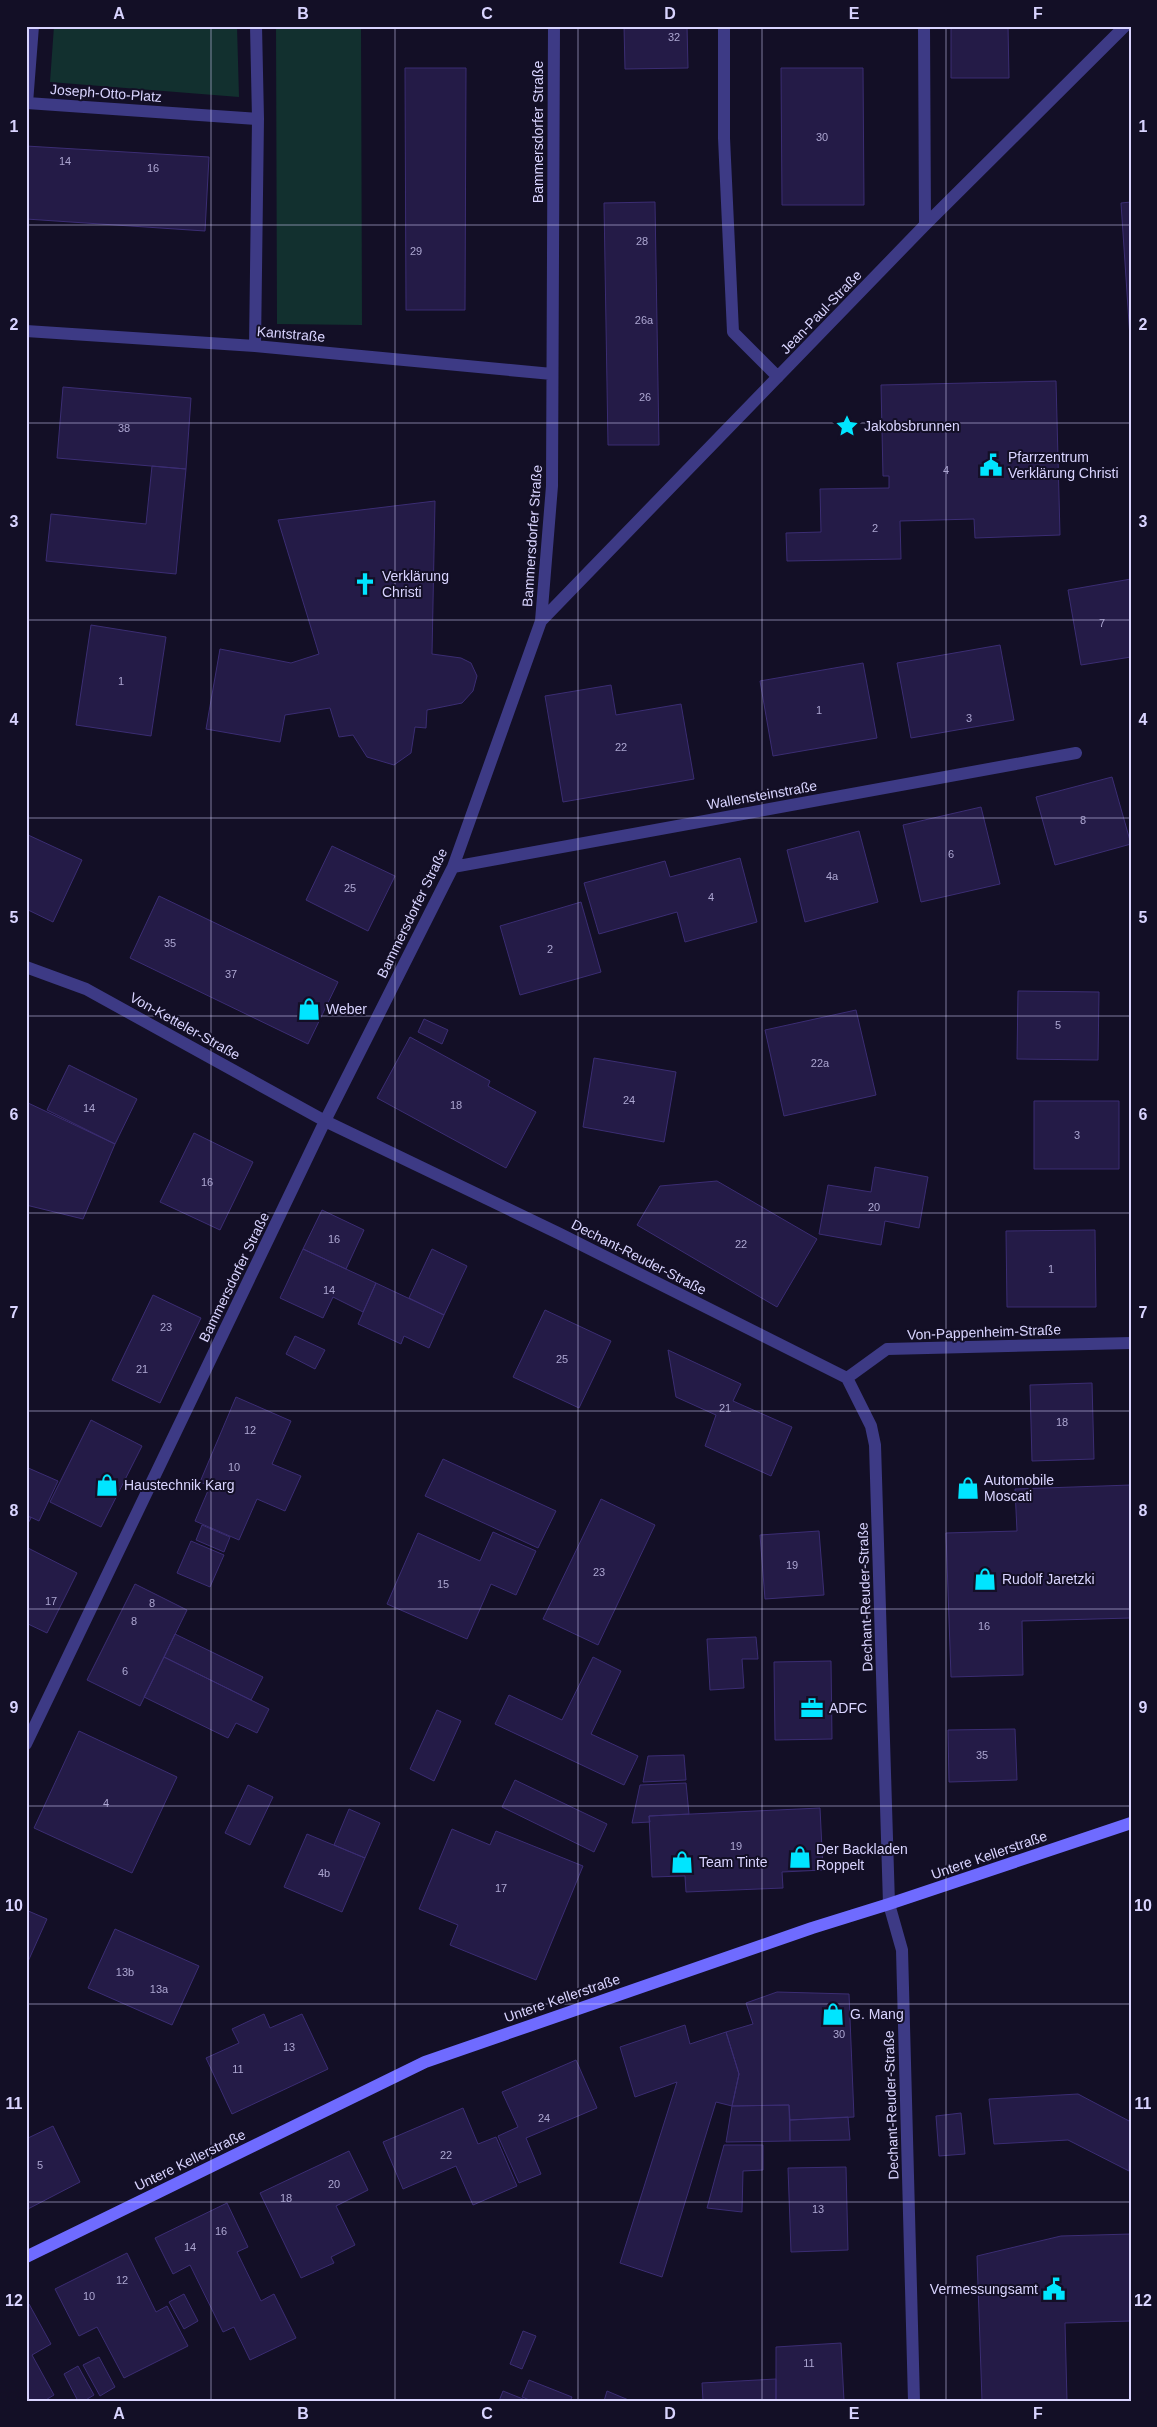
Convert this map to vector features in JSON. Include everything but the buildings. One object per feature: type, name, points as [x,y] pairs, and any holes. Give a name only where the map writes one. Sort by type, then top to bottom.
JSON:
[{"type":"street","name":"Joseph-Otto-Platz","points":[[33,26],[27,103],[258,119]]},
{"type":"street","points":[[255,346],[258,119],[256,26]]},
{"type":"street","name":"Bammersdorfer Straße","points":[[26,1744],[325,1121],[453,867],[541,621],[552,486],[554,26]]},
{"type":"street","points":[[724,26],[724,138],[733,332],[778,377]]},
{"type":"street","points":[[924,26],[925,225]]},
{"type":"street","name":"Jean-Paul-Straße","points":[[541,621],[925,225],[1125,26]]},
{"type":"street","name":"Kantstraße","points":[[26,331],[255,346],[552,374]]},
{"type":"street","name":"Wallensteinstraße","points":[[453,867],[1076,753]]},
{"type":"street","name":"Von-Ketteler-Straße","points":[[26,967],[86,989],[325,1121]]},
{"type":"street","name":"Dechant-Reuder-Straße","points":[[325,1121],[560,1234],[847,1378],[871,1426],[875,1445],[889,1904],[902,1950],[914,2401]]},
{"type":"street","name":"Von-Pappenheim-Straße","points":[[847,1378],[887,1349],[1131,1343]]},
{"type":"street","name":"Untere Kellerstraße","points":[[26,2257],[425,2062],[812,1928],[998,1868],[1131,1822]]},
{"type":"green space","points":[[54,26],[237,26],[239,97],[50,82]]},
{"type":"green space","points":[[276,26],[361,26],[362,325],[277,324]]},
{"type":"place","name":"Jakobsbrunnen","points":[[847,426]]},
{"type":"place","name":"Pfarrzentrum Verklärung Christi","points":[[991,465]]},
{"type":"place","name":"Verklärung Christi","points":[[365,584]]},
{"type":"place","name":"Weber","points":[[309,1009]]},
{"type":"place","name":"Haustechnik Karg","points":[[107,1485]]},
{"type":"place","name":"Automobile Moscati","points":[[968,1488]]},
{"type":"place","name":"Rudolf Jaretzki","points":[[985,1579]]},
{"type":"place","name":"ADFC","points":[[812,1708]]},
{"type":"place","name":"Der Backladen Roppelt","points":[[800,1857]]},
{"type":"place","name":"Team Tinte","points":[[682,1862]]},
{"type":"place","name":"G. Mang","points":[[833,2014]]},
{"type":"place","name":"Vermessungsamt","points":[[1054,2289]]}]
